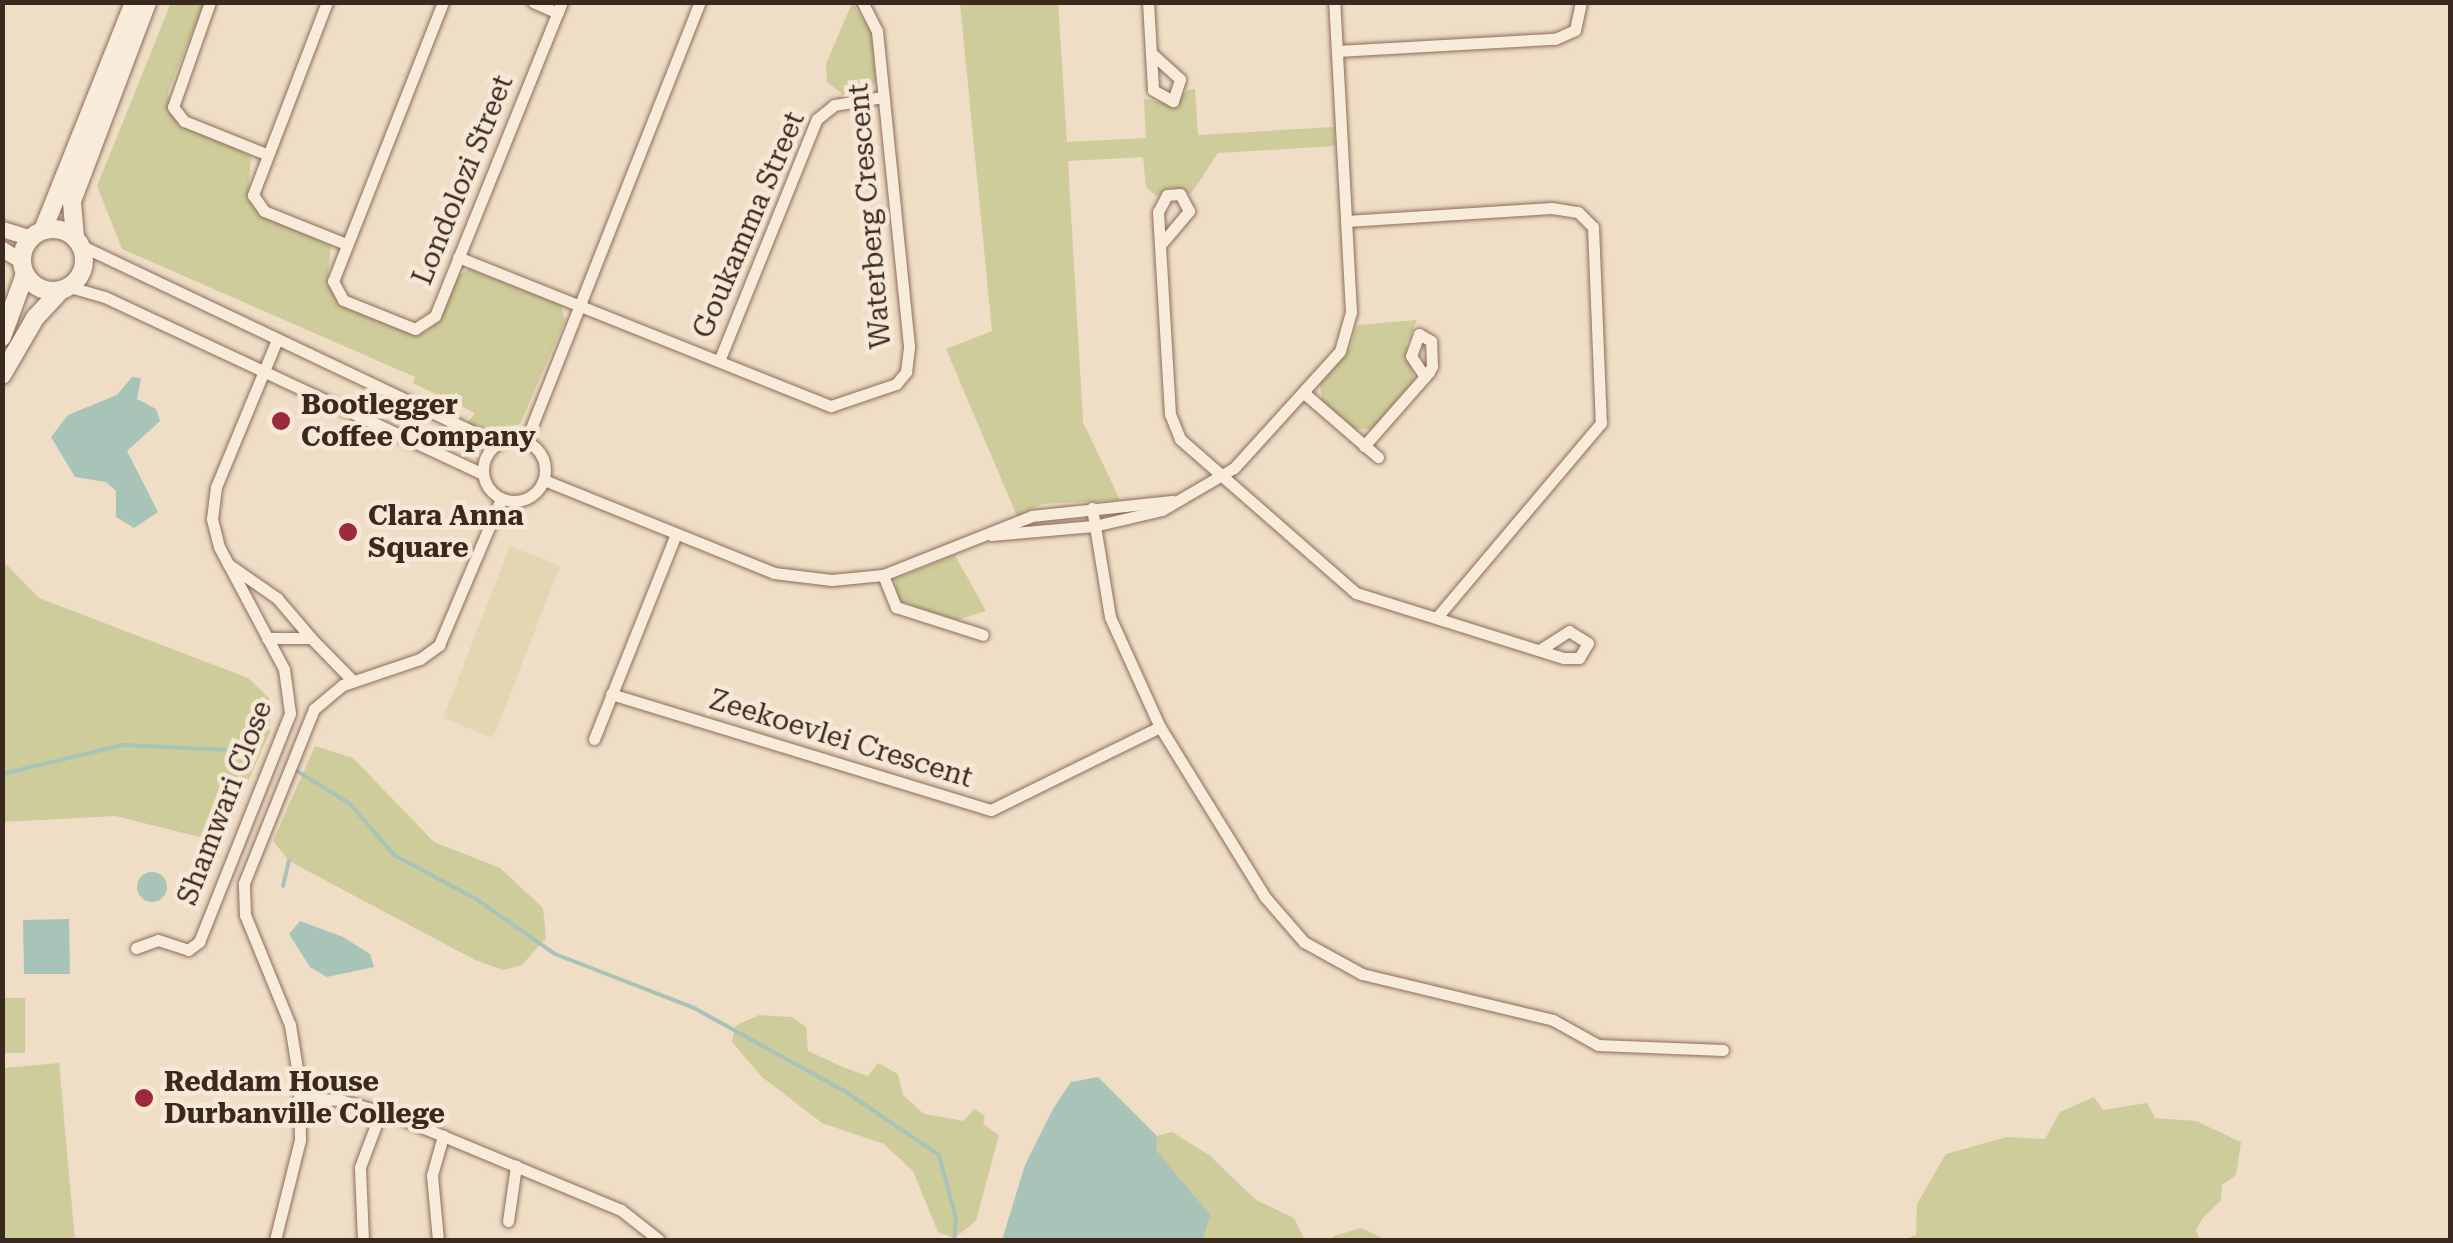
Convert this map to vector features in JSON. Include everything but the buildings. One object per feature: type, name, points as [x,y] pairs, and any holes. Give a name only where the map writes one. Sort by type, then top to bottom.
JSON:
[{"type":"main road","points":[[2,337],[23,268],[134,2]]},
{"type":"main road","points":[[2,375],[35,318],[82,272],[72,201],[147,2]]},
{"type":"main road","points":[[37,234],[78,242]]},
{"type":"main road","points":[[23,268],[39,288],[65,289]]},
{"type":"street","points":[[210,2],[174,94],[174,112],[266,154]]},
{"type":"street","points":[[326,2],[253,186],[256,204],[346,244]]},
{"type":"street","name":"Londolozi Street","points":[[443,2],[334,275],[339,296],[411,328],[432,320],[560,8]]},
{"type":"street","points":[[532,2],[560,8]]},
{"type":"street","points":[[526,441],[700,2]]},
{"type":"street","name":"Waterberg Crescent","points":[[458,257],[831,406],[884,390],[904,376],[908,346],[877,31],[862,2]]},
{"type":"street","points":[[1148,2],[1151,53]]},
{"type":"street","points":[[991,535],[1094,526],[1148,516],[1223,476],[1304,392],[1348,334],[1334,2]]},
{"type":"street","points":[[1337,51],[1555,39],[1575,30],[1581,2]]},
{"type":"street","name":"Goukamma Street","points":[[719,361],[817,119],[834,104],[883,98]]},
{"type":"street","points":[[1346,221],[1552,208],[1578,212],[1593,227],[1601,423],[1436,618]]},
{"type":"street","points":[[2,229],[37,234]]},
{"type":"street","points":[[78,242],[276,342],[496,443],[526,441],[542,457],[544,480]]},
{"type":"street","points":[[1162,244],[1170,414],[1180,439],[1349,590],[1541,649]]},
{"type":"street","points":[[2,249],[23,268]]},
{"type":"street","points":[[65,289],[264,370],[482,474],[501,499]]},
{"type":"street","name":"Shamwari Close","points":[[136,948],[158,940],[184,950],[200,942],[290,714],[290,688],[213,528],[214,498],[276,342]]},
{"type":"street","points":[[1364,446],[1425,377]]},
{"type":"street","points":[[1304,392],[1378,457]]},
{"type":"street","points":[[482,474],[496,443]]},
{"type":"street","points":[[544,480],[676,534],[804,579],[883,575],[1032,516],[1172,501]]},
{"type":"street","points":[[501,499],[523,500],[544,480]]},
{"type":"street","points":[[276,1240],[298,1156],[300,1098],[290,1024],[245,915],[243,890],[310,717],[326,696],[439,645],[501,499]]},
{"type":"street","points":[[1092,508],[1110,617],[1160,726],[1266,897],[1304,942],[1362,974],[1493,1010],[1553,1020],[1598,1046],[1723,1050]]},
{"type":"street","points":[[594,738],[676,534]]},
{"type":"street","points":[[228,564],[278,598],[354,682]]},
{"type":"street","points":[[883,575],[896,607],[983,635]]},
{"type":"street","points":[[267,638],[311,638]]},
{"type":"street","name":"Zeekoevlei Crescent","points":[[611,694],[991,810],[1160,726]]},
{"type":"street","points":[[300,1098],[381,1112],[443,1136],[621,1210],[658,1240]]},
{"type":"street","points":[[363,1240],[360,1168],[381,1112]]},
{"type":"street","points":[[438,1240],[432,1175],[443,1136]]},
{"type":"street","points":[[508,1222],[516,1166]]},
{"type":"shaded area","points":[[171,3],[204,3],[168,92],[172,116],[251,156],[248,198],[258,213],[331,246],[327,283],[339,304],[407,332],[426,332],[438,321],[457,276],[469,269],[561,305],[565,321],[520,424],[486,431],[467,423],[475,413],[413,383],[415,377],[122,249],[97,186]]},
{"type":"shaded area","points":[[852,3],[871,32],[876,80],[869,92],[845,96],[827,82],[826,64]]},
{"type":"shaded area","points":[[960,3],[1058,3],[1067,142],[1146,138],[1144,99],[1172,104],[1195,89],[1198,135],[1334,127],[1335,146],[1218,153],[1191,194],[1172,187],[1156,196],[1146,187],[1143,157],[1068,161],[1083,422],[1120,500],[1042,504],[1017,516],[946,349],[992,331]]},
{"type":"shaded area","points":[[1417,320],[1406,344],[1414,380],[1372,429],[1355,429],[1322,401],[1320,384],[1350,348],[1357,325]]},
{"type":"shaded area","points":[[132,377],[141,378],[137,399],[156,409],[160,421],[127,451],[158,512],[134,528],[116,517],[116,491],[106,482],[75,477],[51,437],[68,415],[117,395]]},
{"type":"shaded area","points":[[510,546],[560,566],[493,738],[443,718]]},
{"type":"shaded area","points":[[955,555],[986,611],[957,620],[899,601],[895,579]]},
{"type":"shaded area","points":[[3,561],[39,598],[248,678],[270,699],[270,732],[228,826],[212,840],[115,816],[3,822]]},
{"type":"shaded area","points":[[315,746],[353,758],[434,842],[500,868],[543,908],[546,938],[522,965],[503,970],[475,960],[289,861],[273,841]]},
{"type":"shaded area","points":[[152,872],[163,876],[167,887],[163,898],[152,902],[141,898],[137,887],[141,876]]},
{"type":"shaded area","points":[[69,919],[70,974],[24,974],[23,920]]},
{"type":"shaded area","points":[[300,921],[343,937],[370,954],[374,967],[327,977],[310,967],[289,934]]},
{"type":"shaded area","points":[[3,998],[25,998],[25,1053],[3,1053]]},
{"type":"shaded area","points":[[759,1015],[792,1017],[806,1027],[808,1051],[845,1068],[868,1076],[878,1063],[898,1074],[903,1095],[924,1114],[964,1121],[974,1109],[985,1116],[983,1124],[999,1135],[976,1221],[954,1238],[938,1232],[913,1171],[884,1144],[822,1123],[762,1077],[732,1042],[735,1026]]},
{"type":"shaded area","points":[[59,1063],[75,1240],[3,1240],[3,1068]]},
{"type":"shaded area","points":[[1098,1077],[1157,1136],[1156,1150],[1210,1215],[1203,1240],[1002,1240],[1025,1165],[1053,1109],[1071,1082]]},
{"type":"shaded area","points":[[2094,1097],[2103,1110],[2147,1103],[2155,1118],[2196,1121],[2241,1142],[2236,1175],[2222,1185],[2221,1200],[2202,1219],[2196,1230],[2200,1240],[1903,1240],[1916,1235],[1917,1204],[1946,1154],[2007,1137],[2045,1139],[2060,1112]]},
{"type":"shaded area","points":[[1172,1132],[1209,1155],[1256,1200],[1294,1218],[1305,1240],[1203,1240],[1209,1215],[1155,1150],[1157,1136]]},
{"type":"shaded area","points":[[1361,1228],[1386,1240],[1330,1240],[1334,1236]]},
{"type":"waterway","points":[[2,774],[123,745],[251,751]]},
{"type":"waterway","points":[[297,771],[349,803],[394,855],[476,899],[555,954],[694,1008],[846,1092],[939,1155],[956,1219],[954,1240]]},
{"type":"waterway","points":[[283,886],[289,861]]},
{"type":"place","name":"Bootlegger Coffee Company","points":[[281,421]]},
{"type":"place","name":"Clara Anna Square","points":[[348,532]]},
{"type":"place","name":"Reddam House Durbanville College","points":[[144,1098]]}]
